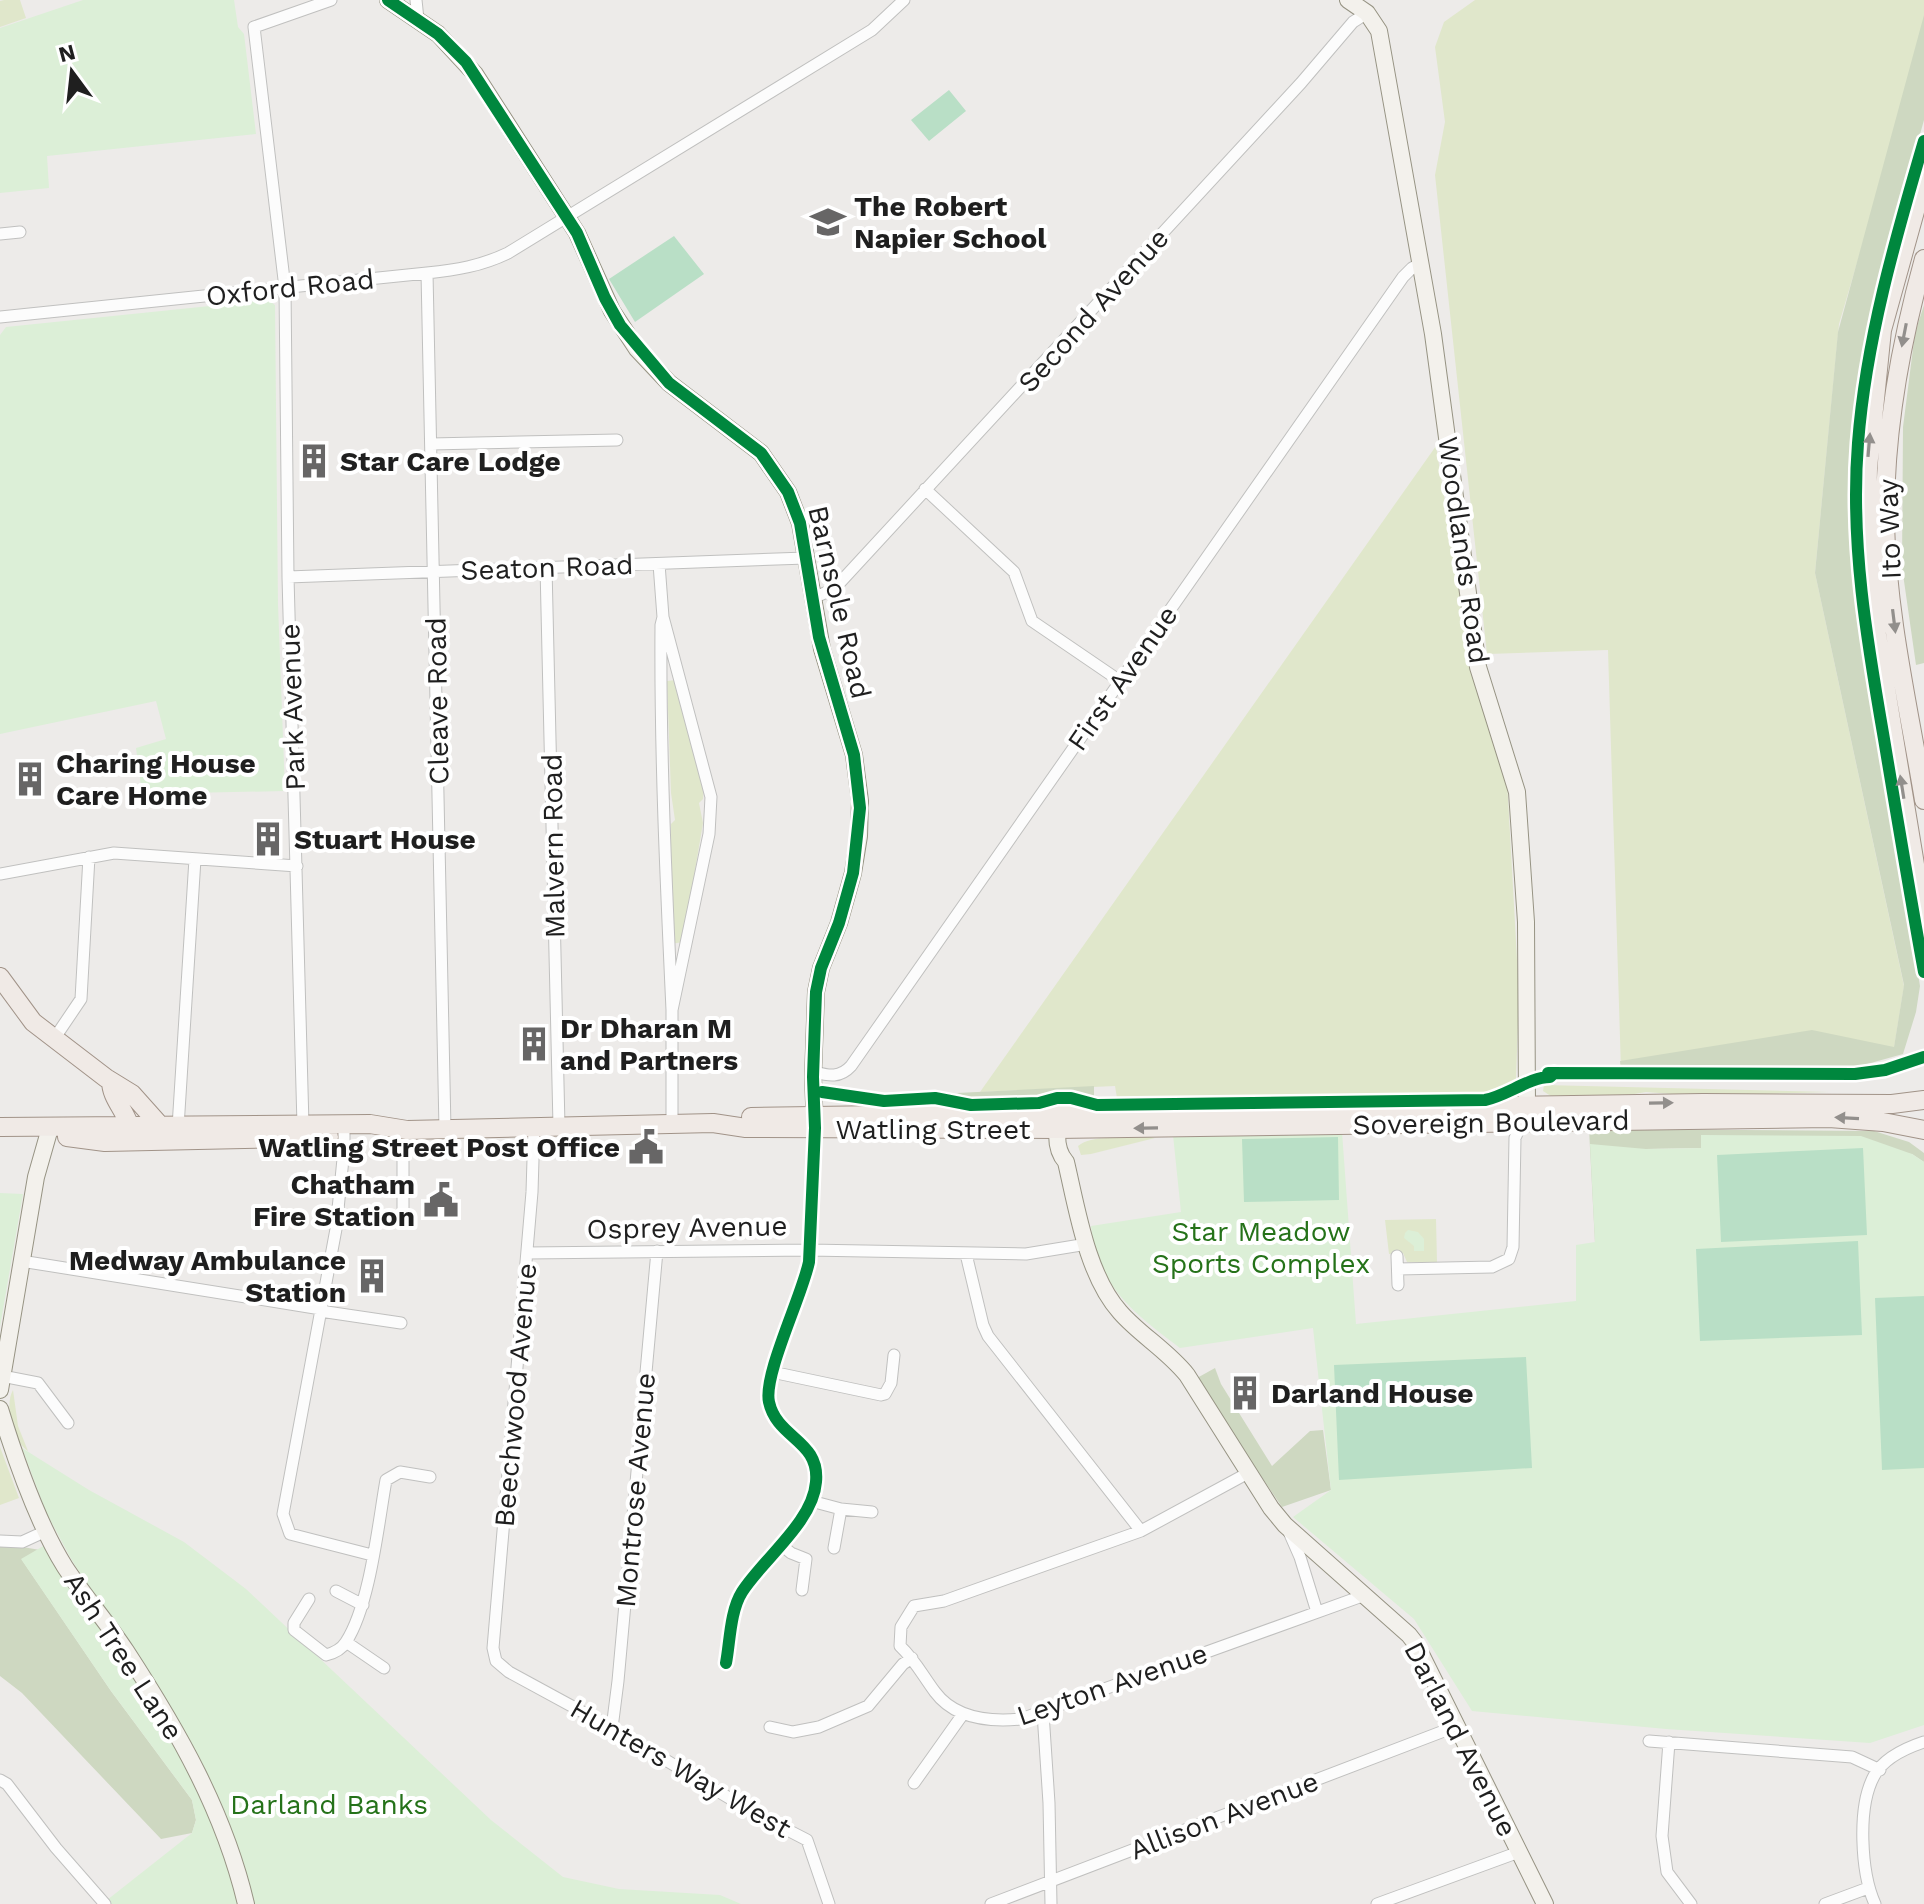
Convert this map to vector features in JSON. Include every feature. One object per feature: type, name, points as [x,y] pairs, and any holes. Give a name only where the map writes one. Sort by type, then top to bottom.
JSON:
[{"type":"main road","name":"Ito Way","points":[[1924,179],[1882,330],[1868,468],[1867,522],[1877,635],[1924,919]]},
{"type":"main road","name":"Ito Way","points":[[1924,259],[1905,328],[1891,418],[1885,524],[1896,632],[1924,800]]},
{"type":"main road","points":[[0,977],[29,1018],[132,1094],[159,1128]]},
{"type":"main road","points":[[96,1127],[105,1116],[109,1102],[105,1077]]},
{"type":"main road","points":[[0,1127],[96,1127],[131,1134],[128,1116],[105,1077]]},
{"type":"main road","name":"Sovereign Boulevard","points":[[1063,1121],[1525,1114],[1814,1102],[1892,1104],[1924,1100]]},
{"type":"main road","name":"Watling Street","points":[[815,1121],[836,1114],[1063,1121]]},
{"type":"main road","name":"Sovereign Boulevard","points":[[1525,1114],[1829,1118],[1883,1122],[1924,1130]]},
{"type":"main road","name":"Watling Street","points":[[50,1128],[63,1136],[105,1142],[159,1128],[178,1127],[303,1125],[393,1136],[407,1130],[713,1123],[746,1117],[815,1121],[1063,1121]]},
{"type":"main road","name":"Watling Street","points":[[131,1134],[344,1130]]},
{"type":"street","name":"Park Avenue","points":[[303,1125],[288,577],[285,288],[254,27],[331,0]]},
{"type":"street","name":"Barnsole Road","points":[[388,0],[418,19],[466,62],[567,216],[585,248],[612,311],[637,349],[669,383],[752,444],[788,492],[800,523],[822,649],[854,755],[860,808],[853,873],[818,981],[815,1121]]},
{"type":"street","points":[[416,0],[418,19]]},
{"type":"street","name":"Oxford Road","points":[[0,317],[468,269],[494,260],[872,30],[904,0]]},
{"type":"street","points":[[1348,0],[1370,7]]},
{"type":"street","name":"Woodlands Road","points":[[1370,7],[1379,31],[1421,263],[1478,667],[1517,792],[1526,922],[1525,1114]]},
{"type":"street","name":"Second Avenue","points":[[813,598],[834,589],[1370,7]]},
{"type":"street","points":[[0,234],[20,232]]},
{"type":"street","name":"First Avenue","points":[[815,1072],[831,1076],[851,1066],[1403,277],[1421,263]]},
{"type":"street","name":"Cleave Road","points":[[427,273],[445,1129]]},
{"type":"street","points":[[431,444],[617,440]]},
{"type":"street","points":[[925,489],[1014,572],[1032,621],[1120,681]]},
{"type":"street","name":"Seaton Road","points":[[288,577],[806,558]]},
{"type":"street","points":[[659,564],[663,617],[711,797],[709,834],[672,1010]]},
{"type":"street","name":"Malvern Road","points":[[546,567],[559,1126]]},
{"type":"street","points":[[663,617],[660,669],[672,1010],[672,1123]]},
{"type":"street","points":[[660,669],[678,667]]},
{"type":"street","points":[[0,874],[116,853],[297,866]]},
{"type":"street","points":[[54,1039],[81,997],[89,857]]},
{"type":"street","points":[[178,1127],[195,859]]},
{"type":"street","points":[[669,951],[686,952]]},
{"type":"street","name":"Barnsole Road","points":[[815,1072],[827,1103],[836,1114]]},
{"type":"street","points":[[1398,1269],[1492,1267],[1509,1260],[1514,1243],[1515,1138],[1525,1114]]},
{"type":"street","points":[[726,1663],[741,1593],[800,1520],[811,1501],[816,1483],[815,1461],[809,1449],[782,1427],[768,1399],[772,1372],[806,1279],[815,1121]]},
{"type":"street","name":"Darland Avenue","points":[[1063,1121],[1069,1156],[1066,1162],[1087,1244],[1108,1297],[1187,1375],[1248,1473],[1285,1525],[1416,1644],[1545,1904]]},
{"type":"street","name":"Beechwood Avenue","points":[[497,1662],[493,1648],[527,1253],[534,1127]]},
{"type":"street","points":[[50,1128],[38,1166],[1,1383],[38,1383],[68,1423]]},
{"type":"street","points":[[344,1130],[340,1189],[321,1310],[283,1514],[290,1534],[372,1555]]},
{"type":"street","points":[[403,1157],[403,1214]]},
{"type":"street","points":[[340,1189],[403,1188]]},
{"type":"street","name":"Osprey Avenue","points":[[527,1253],[809,1250],[1026,1254],[1087,1244]]},
{"type":"street","name":"Montrose Avenue","points":[[612,1728],[657,1251]]},
{"type":"street","points":[[966,1254],[988,1336],[1141,1531],[1248,1473]]},
{"type":"street","points":[[1397,1256],[1398,1285]]},
{"type":"street","points":[[21,1261],[401,1323]]},
{"type":"street","points":[[772,1372],[881,1395],[885,1394],[891,1383],[894,1355]]},
{"type":"street","name":"Ash Tree Lane","points":[[0,1409],[46,1531],[65,1566],[125,1650],[208,1790],[234,1858],[246,1904]]},
{"type":"street","points":[[309,1599],[294,1623],[294,1630],[326,1655],[334,1653],[346,1642],[363,1605],[386,1480],[400,1472],[430,1477]]},
{"type":"street","points":[[811,1501],[841,1509],[872,1512]]},
{"type":"street","points":[[834,1548],[841,1509]]},
{"type":"street","name":"Darland Avenue","points":[[1285,1525],[1300,1557],[1317,1612]]},
{"type":"street","points":[[0,1541],[22,1542],[46,1531]]},
{"type":"street","name":"Leyton Avenue","points":[[1141,1531],[944,1601],[914,1606],[901,1627],[900,1646],[937,1695],[963,1714],[1002,1721],[1043,1713],[1365,1595]]},
{"type":"street","points":[[780,1544],[806,1559],[802,1590]]},
{"type":"street","points":[[336,1591],[363,1605]]},
{"type":"street","points":[[346,1642],[384,1668]]},
{"type":"street","points":[[770,1727],[793,1732],[819,1727],[868,1706],[903,1664],[912,1658]]},
{"type":"street","name":"Hunters Way West","points":[[497,1662],[512,1674],[807,1840],[829,1904]]},
{"type":"street","points":[[1043,1713],[1051,1904]]},
{"type":"street","points":[[914,1783],[963,1714]]},
{"type":"street","name":"Allison Avenue","points":[[991,1904],[1457,1726]]},
{"type":"street","points":[[1649,1741],[1852,1757],[1880,1770]]},
{"type":"street","points":[[1669,1742],[1662,1836],[1667,1872],[1691,1904]]},
{"type":"street","points":[[1875,1904],[1868,1888],[1864,1860],[1868,1795],[1875,1774],[1899,1752],[1924,1742]]},
{"type":"street","points":[[0,1780],[7,1784],[56,1848],[105,1904]]},
{"type":"street","points":[[1377,1904],[1401,1900],[1519,1852]]},
{"type":"street","points":[[1825,1904],[1868,1888]]},
{"type":"green space","points":[[20,0],[26,18],[0,27],[0,1]]},
{"type":"green space","points":[[83,0],[234,0],[238,27],[244,34],[256,134],[47,156],[49,188],[0,193],[0,28]]},
{"type":"green space","points":[[1475,0],[1924,0],[1924,36],[1839,324],[1815,573],[1904,986],[1894,1048],[1621,1070],[1608,650],[1487,654],[1435,175],[1445,122],[1435,47],[1444,22]]},
{"type":"green space","points":[[1924,15],[1924,120],[1879,281],[1862,365],[1853,443],[1851,506],[1858,610],[1920,986],[1916,1012],[1903,1054],[1860,1066],[1621,1070],[1620,1061],[1812,1030],[1894,1047],[1904,985],[1815,573],[1838,332]]},
{"type":"green space","points":[[949,90],[966,111],[929,141],[911,120]]},
{"type":"green space","points":[[674,236],[704,274],[635,322],[609,279]]},
{"type":"green space","points":[[268,300],[275,305],[278,604],[285,791],[142,794],[136,748],[166,739],[156,701],[0,734],[0,335],[6,327]]},
{"type":"green space","points":[[1924,305],[1924,663],[1916,665],[1902,567],[1903,427],[1915,333]]},
{"type":"green space","points":[[1436,446],[1473,675],[1507,780],[1519,995],[1518,1086],[1490,1100],[1118,1104],[1115,1086],[980,1092]]},
{"type":"green space","points":[[676,680],[704,788],[703,799],[699,803],[703,823],[683,942],[671,944],[671,824],[675,820],[671,793],[667,681]]},
{"type":"green space","points":[[1544,1085],[1829,1092],[1697,1096],[1646,1092],[1617,1097],[1554,1098],[1543,1091]]},
{"type":"green space","points":[[1094,1086],[1094,1098],[1066,1094],[1025,1102],[988,1100],[957,1093]]},
{"type":"green space","points":[[1589,1129],[1874,1131],[1909,1142],[1924,1153],[1924,1162],[1912,1154],[1702,1135],[1701,1148],[1646,1149],[1595,1243]]},
{"type":"green space","name":"Star Meadow Sports Complex","points":[[1342,1132],[1356,1324],[1576,1301],[1576,1245],[1595,1242],[1590,1144],[1646,1149],[1701,1148],[1701,1135],[1861,1136],[1912,1154],[1924,1162],[1924,1725],[1870,1743],[1472,1711],[1414,1619],[1293,1517],[1331,1490],[1313,1328],[1180,1348],[1121,1297],[1095,1248],[1091,1226],[1181,1212],[1173,1135]]},
{"type":"green space","points":[[1138,1135],[1155,1138],[1091,1154],[1081,1155],[1078,1146],[1091,1140]]},
{"type":"green space","points":[[1338,1137],[1339,1200],[1244,1202],[1242,1139]]},
{"type":"green space","points":[[1863,1148],[1867,1235],[1721,1242],[1717,1155]]},
{"type":"green space","points":[[0,1193],[23,1194],[0,1327]]},
{"type":"green space","points":[[1436,1219],[1437,1262],[1407,1262],[1403,1253],[1389,1254],[1385,1220]]},
{"type":"green space","points":[[1408,1230],[1418,1232],[1424,1239],[1424,1251],[1414,1251],[1414,1246],[1404,1238]]},
{"type":"green space","points":[[1858,1241],[1862,1335],[1700,1341],[1696,1249]]},
{"type":"green space","points":[[1924,1296],[1924,1468],[1882,1470],[1875,1298]]},
{"type":"green space","points":[[1526,1357],[1532,1468],[1339,1480],[1334,1365]]},
{"type":"green space","points":[[1215,1368],[1221,1384],[1272,1466],[1310,1431],[1323,1430],[1331,1490],[1282,1507],[1197,1378]]},
{"type":"green space","points":[[13,1390],[18,1426],[28,1451],[14,1432],[9,1405]]},
{"type":"green space","points":[[0,1447],[19,1498],[0,1505]]},
{"type":"green space","name":"Darland Banks","points":[[22,1448],[89,1490],[184,1542],[246,1589],[491,1820],[563,1877],[619,1889],[720,1895],[741,1904],[252,1904],[241,1858],[223,1808],[182,1741],[208,1790],[242,1904],[102,1904],[192,1833],[196,1820],[192,1800],[111,1691],[21,1559],[45,1545],[177,1733],[70,1557],[46,1512]]},
{"type":"green space","points":[[0,1543],[40,1550],[22,1560],[111,1691],[192,1800],[196,1820],[192,1833],[161,1839],[22,1693],[0,1676]]},
{"type":"cycle path","points":[[388,0],[438,34],[466,62],[577,233],[620,325],[669,383],[761,453],[788,492],[800,523],[819,637],[854,755],[860,808],[853,873],[816,992],[815,1128],[809,1262],[777,1355],[769,1390],[773,1414],[811,1457],[816,1482],[813,1497],[797,1526],[751,1579],[738,1600],[726,1663]]},
{"type":"cycle path","points":[[1924,141],[1892,253],[1875,328],[1862,405],[1856,480],[1858,555],[1866,629],[1924,972]]},
{"type":"cycle path","points":[[1548,1073],[1855,1074],[1885,1070],[1924,1057]]},
{"type":"cycle path","points":[[822,1092],[884,1101],[935,1098],[971,1105],[1039,1103],[1057,1098],[1071,1098],[1097,1105],[1485,1100],[1554,1073]]},
{"type":"place","name":"The Robert Napier School","points":[[828,222]]},
{"type":"place","name":"Star Care Lodge","points":[[314,461]]},
{"type":"place","name":"Charing House Care Home","points":[[30,779]]},
{"type":"place","name":"Stuart House","points":[[268,839]]},
{"type":"place","name":"Dr Dharan M and Partners","points":[[534,1044]]},
{"type":"place","name":"Watling Street Post Office","points":[[646,1147]]},
{"type":"place","name":"Chatham Fire Station","points":[[441,1200]]},
{"type":"place","name":"Medway Ambulance Station","points":[[372,1276]]},
{"type":"place","name":"Darland House","points":[[1245,1393]]}]
